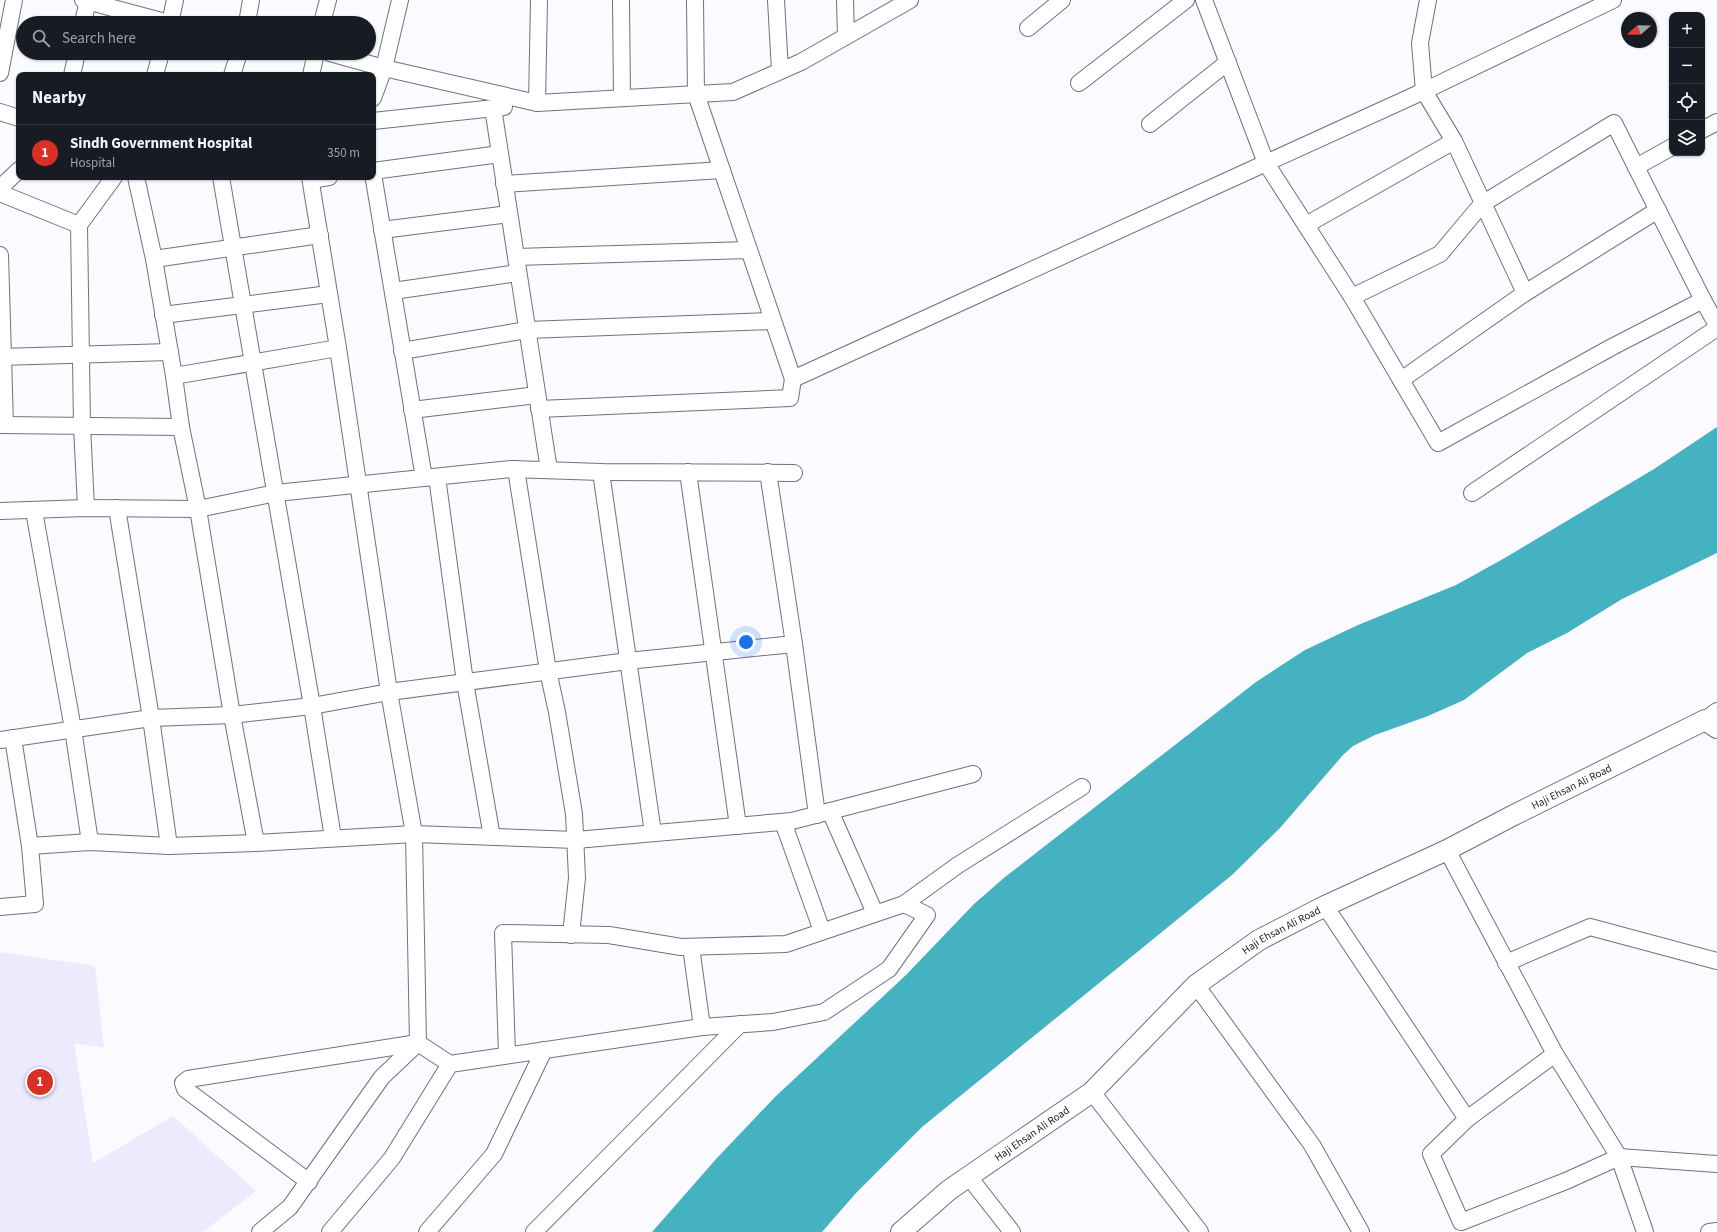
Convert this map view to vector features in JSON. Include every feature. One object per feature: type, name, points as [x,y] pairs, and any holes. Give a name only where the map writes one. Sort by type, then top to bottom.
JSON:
[{"type":"street","points":[[0,73],[14,0]]},
{"type":"street","points":[[84,16],[86,0],[144,16]]},
{"type":"street","points":[[172,16],[175,0]]},
{"type":"street","points":[[248,16],[251,0]]},
{"type":"street","points":[[324,16],[328,0]]},
{"type":"street","points":[[376,90],[384,68],[400,0]]},
{"type":"street","points":[[537,103],[539,0]]},
{"type":"street","points":[[621,0],[622,98]]},
{"type":"street","points":[[412,410],[538,402],[790,398],[793,379],[696,94],[695,0]]},
{"type":"street","points":[[776,0],[780,71]]},
{"type":"street","points":[[845,0],[846,36]]},
{"type":"street","points":[[376,121],[537,103],[733,92],[801,62],[910,0]]},
{"type":"street","points":[[1028,28],[1062,0]]},
{"type":"street","points":[[1079,83],[1186,0]]},
{"type":"street","points":[[1204,0],[1266,162],[1352,297],[1438,443],[1612,347],[1703,300]]},
{"type":"street","points":[[1428,0],[1420,43],[1424,91],[1454,141],[1482,204],[1525,293]]},
{"type":"street","points":[[793,379],[1424,91],[1613,0]]},
{"type":"street","points":[[73,72],[75,60]]},
{"type":"street","points":[[156,72],[160,60]]},
{"type":"street","points":[[233,72],[237,60]]},
{"type":"street","points":[[312,72],[314,60]]},
{"type":"street","points":[[355,60],[537,103]]},
{"type":"street","points":[[1150,124],[1228,62]]},
{"type":"street","points":[[493,108],[549,470]]},
{"type":"street","points":[[0,112],[16,117]]},
{"type":"street","points":[[1705,128],[1717,122]]},
{"type":"street","points":[[1352,297],[1440,254],[1482,204],[1614,123],[1717,325]]},
{"type":"street","points":[[1306,225],[1454,141]]},
{"type":"street","points":[[1636,167],[1669,149]]},
{"type":"street","points":[[376,171],[500,154]]},
{"type":"street","points":[[504,184],[722,170]]},
{"type":"street","points":[[0,188],[16,173]]},
{"type":"street","points":[[86,508],[82,426],[79,225],[112,180]]},
{"type":"street","points":[[137,180],[154,259],[181,426],[198,509],[232,715],[256,843]]},
{"type":"street","points":[[222,180],[276,493],[333,838]]},
{"type":"street","points":[[260,1232],[290,1207],[382,1078],[418,1043],[414,834],[389,692],[330,294],[311,180]]},
{"type":"street","points":[[374,180],[412,410],[430,478],[492,837]]},
{"type":"street","points":[[0,193],[79,225]]},
{"type":"street","points":[[1401,380],[1525,293],[1658,210]]},
{"type":"street","points":[[382,230],[509,214]]},
{"type":"street","points":[[154,259],[320,235]]},
{"type":"street","points":[[516,257],[749,250]]},
{"type":"street","points":[[0,255],[3,425],[181,426]]},
{"type":"street","points":[[392,291],[518,273]]},
{"type":"street","points":[[163,315],[330,294]]},
{"type":"street","points":[[402,351],[527,330],[773,321]]},
{"type":"street","points":[[1472,493],[1717,328]]},
{"type":"street","points":[[174,376],[252,361],[338,348]]},
{"type":"street","points":[[2,357],[170,352]]},
{"type":"street","points":[[516,469],[548,671],[557,712],[576,840],[577,878],[571,935]]},
{"type":"street","points":[[0,511],[86,508],[198,509],[276,493],[358,483],[430,478],[516,469],[601,472],[794,472]]},
{"type":"street","points":[[601,472],[653,833]]},
{"type":"street","points":[[688,472],[738,826]]},
{"type":"street","points":[[768,472],[794,644],[824,813],[875,913]]},
{"type":"street","points":[[116,508],[151,718],[169,846]]},
{"type":"street","points":[[34,511],[73,729],[90,842]]},
{"type":"street","points":[[0,908],[34,904],[30,846],[7,739],[151,718],[232,715],[312,706],[389,692],[548,671],[628,661],[794,644]]},
{"type":"street","name":"Haji Ehsan Ali Road","points":[[901,1232],[949,1190],[1092,1092],[1196,985],[1259,940],[1325,906],[1447,850],[1510,817],[1713,720]]},
{"type":"street","points":[[30,846],[90,842],[169,846],[256,843],[414,834],[576,840],[783,822],[824,813],[973,774]]},
{"type":"street","points":[[507,1055],[502,933],[609,935],[681,947],[786,944],[904,904],[958,865],[1082,787]]},
{"type":"street","points":[[783,822],[822,931]]},
{"type":"street","points":[[1447,850],[1555,1054],[1619,1157],[1645,1232]]},
{"type":"street","points":[[309,1182],[185,1089],[183,1083],[188,1079],[418,1043],[450,1064],[702,1026],[774,1022],[824,1012],[889,969],[927,915],[904,904]]},
{"type":"street","points":[[1325,906],[1467,1119]]},
{"type":"street","points":[[1506,963],[1590,927],[1717,961]]},
{"type":"street","points":[[691,946],[702,1026]]},
{"type":"street","points":[[1196,985],[1312,1145],[1361,1232]]},
{"type":"street","points":[[534,1232],[740,1024]]},
{"type":"street","points":[[427,1232],[494,1154],[544,1050]]},
{"type":"street","points":[[1555,1054],[1467,1119],[1431,1154],[1462,1227],[1619,1157],[1717,1164]]},
{"type":"street","points":[[330,1232],[392,1158],[450,1064]]},
{"type":"street","points":[[1092,1092],[1200,1232]]},
{"type":"street","points":[[969,1177],[1012,1232]]},
{"type":"street","points":[[1708,1232],[1717,1231]]},
{"type":"shaded area","points":[[0,952],[95,966],[104,1048],[74,1043],[93,1163],[173,1116],[256,1191],[203,1232],[0,1232]]},
{"type":"water","points":[[1717,427],[1717,553],[1622,599],[1567,633],[1527,653],[1464,700],[1428,716],[1375,735],[1353,746],[1343,755],[1280,828],[1232,875],[922,1127],[856,1193],[822,1232],[652,1232],[717,1158],[776,1096],[906,975],[974,904],[1005,877],[1256,682],[1305,650],[1358,625],[1456,585],[1503,559],[1654,469]]},
{"type":"place","name":"Sindh Government Hospital","points":[[40,1082]]}]
